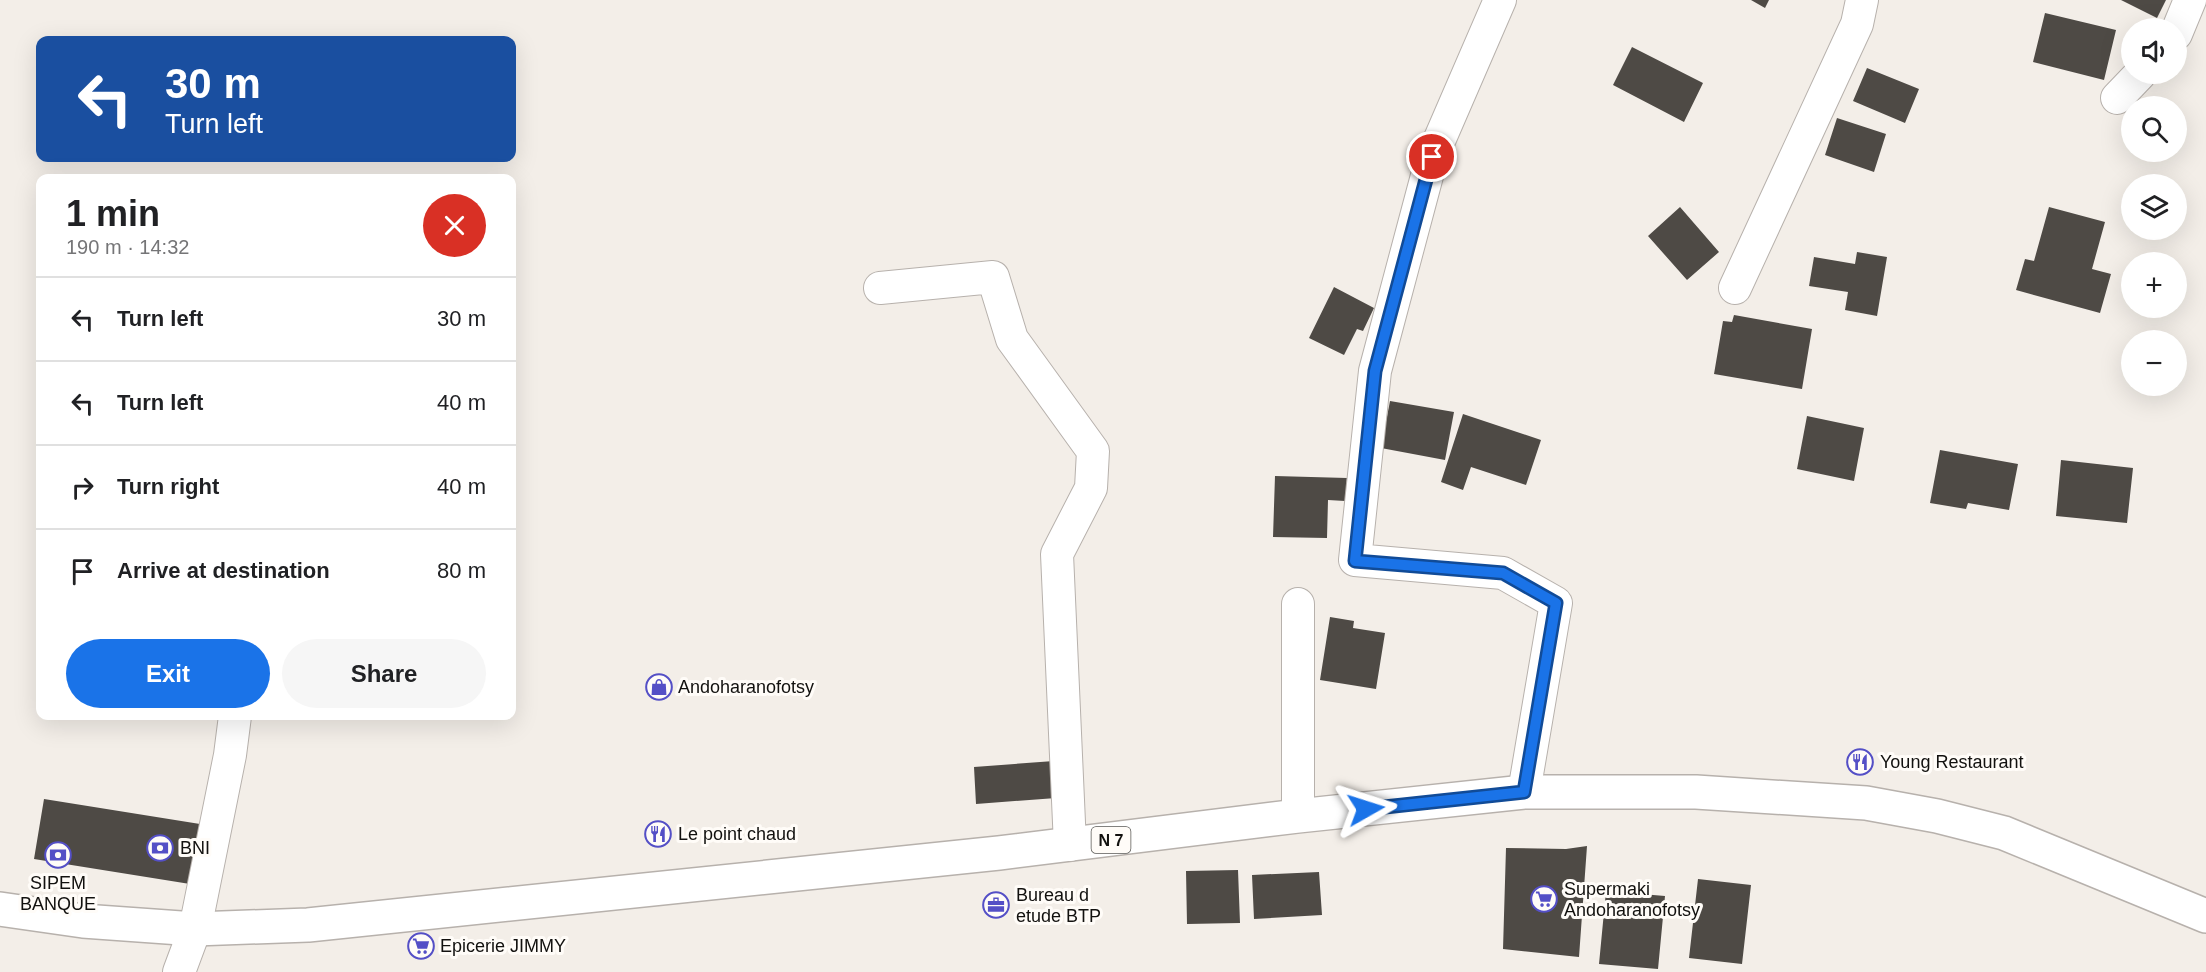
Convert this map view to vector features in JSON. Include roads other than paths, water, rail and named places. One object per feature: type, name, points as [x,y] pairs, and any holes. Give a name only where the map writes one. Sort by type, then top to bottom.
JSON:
[{"type":"main road","name":"N 7","points":[[0,909],[83,921],[195,929],[308,925],[1070,845],[1298,816],[1524,792],[1696,792],[1866,803],[1937,816],[2004,833],[2206,916]]},
{"type":"street","points":[[1500,0],[1432,157],[1375,371],[1355,561],[1503,573],[1556,603],[1524,792]]},
{"type":"street","points":[[1735,288],[1857,24],[1862,0]]},
{"type":"street","points":[[2183,18],[2190,0]]},
{"type":"street","points":[[2117,98],[2130,84]]},
{"type":"street","points":[[880,288],[993,277],[1012,339],[1093,451],[1091,488],[1058,554],[1070,845]]},
{"type":"street","points":[[1298,604],[1298,816]]},
{"type":"street","points":[[178,972],[195,929],[235,720]]},
{"type":"place","name":"Andoharanofotsy","points":[[659,687]]},
{"type":"place","name":"Young Restaurant","points":[[1860,762]]},
{"type":"place","name":"Le point chaud","points":[[658,834]]},
{"type":"place","name":"BNI","points":[[160,848]]},
{"type":"place","name":"SIPEM BANQUE","points":[[58,855]]},
{"type":"place","name":"Supermaki Andoharanofotsy","points":[[1544,899]]},
{"type":"place","name":"Bureau d etude BTP","points":[[996,905]]},
{"type":"place","name":"Epicerie JIMMY","points":[[421,946]]}]
